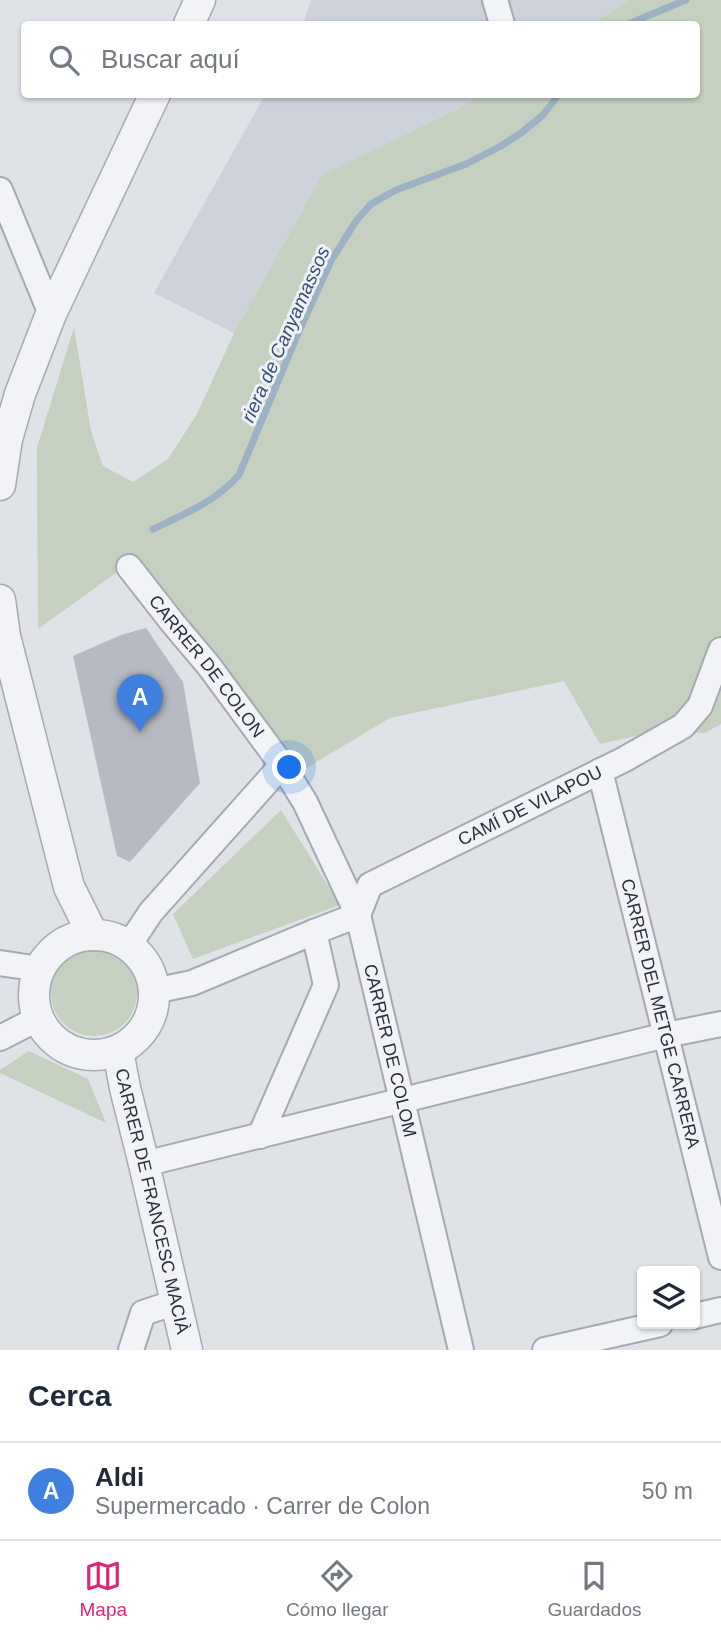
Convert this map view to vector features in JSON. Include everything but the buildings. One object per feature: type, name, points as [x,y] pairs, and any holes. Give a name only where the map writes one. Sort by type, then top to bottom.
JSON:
[{"type":"street","points":[[190,21],[200,0]]},
{"type":"street","points":[[495,0],[501,21]]},
{"type":"street","points":[[0,485],[10,404],[153,98]]},
{"type":"street","points":[[0,190],[51,314]]},
{"type":"street","name":"CARRER DE COLON","points":[[129,568],[209,666],[282,765]]},
{"type":"street","points":[[0,600],[5,636],[68,887],[93,935]]},
{"type":"street","name":"CAMÍ DE VILAPOU","points":[[358,915],[370,885],[623,760],[683,726],[700,706],[721,650]]},
{"type":"street","points":[[129,945],[151,912],[282,765]]},
{"type":"street","name":"CARRER DE COLOM","points":[[282,765],[305,802],[358,915],[461,1350]]},
{"type":"street","name":"CARRER DEL METGE CARRERA","points":[[600,771],[721,1257]]},
{"type":"street","points":[[61,944],[68,887]]},
{"type":"street","points":[[155,991],[192,984],[358,915]]},
{"type":"street","points":[[260,1136],[326,985],[314,932]]},
{"type":"street","points":[[76,937],[112,937],[129,945],[142,958],[151,973],[155,991],[146,1027],[129,1045],[101,1055],[70,1050],[57,1042],[39,1018],[35,1006],[36,981],[46,960],[61,944],[76,937]]},
{"type":"street","points":[[0,963],[40,969]]},
{"type":"street","points":[[0,1038],[39,1018]]},
{"type":"street","points":[[144,1164],[666,1035],[721,1024]]},
{"type":"street","name":"CARRER DE FRANCESC MACIÀ","points":[[118,1051],[187,1350]]},
{"type":"street","points":[[131,1350],[144,1313],[176,1301]]},
{"type":"street","points":[[700,1315],[721,1310]]},
{"type":"street","points":[[545,1350],[638,1329]]},
{"type":"shaded area","points":[[311,0],[629,0],[596,21],[304,21]]},
{"type":"shaded area","points":[[263,98],[477,98],[322,175],[234,333],[154,293]]},
{"type":"green space","points":[[629,0],[721,0],[721,724],[705,733],[653,732],[600,744],[564,681],[390,718],[303,770],[134,560],[38,629],[37,448],[74,327],[91,431],[103,466],[133,482],[168,459],[197,414],[234,333],[322,175],[477,98],[700,98],[700,21],[596,21]]},
{"type":"green space","points":[[281,810],[340,905],[193,959],[173,914]]},
{"type":"green space","points":[[94,950],[111,953],[125,962],[134,976],[137,993],[134,1010],[125,1024],[111,1033],[94,1036],[77,1033],[63,1024],[54,1010],[51,993],[54,976],[63,962],[77,953]]},
{"type":"green space","points":[[29,1051],[88,1079],[106,1123],[0,1073],[0,1070]]},
{"type":"waterway","name":"riera de Canyamassos","points":[[635,21],[686,0]]},
{"type":"waterway","name":"riera de Canyamassos","points":[[153,529],[210,500],[239,475],[331,261],[356,221],[371,204],[396,190],[466,164],[501,146],[543,115],[556,98]]},
{"type":"place","name":"Aldi","points":[[140,732]]}]
